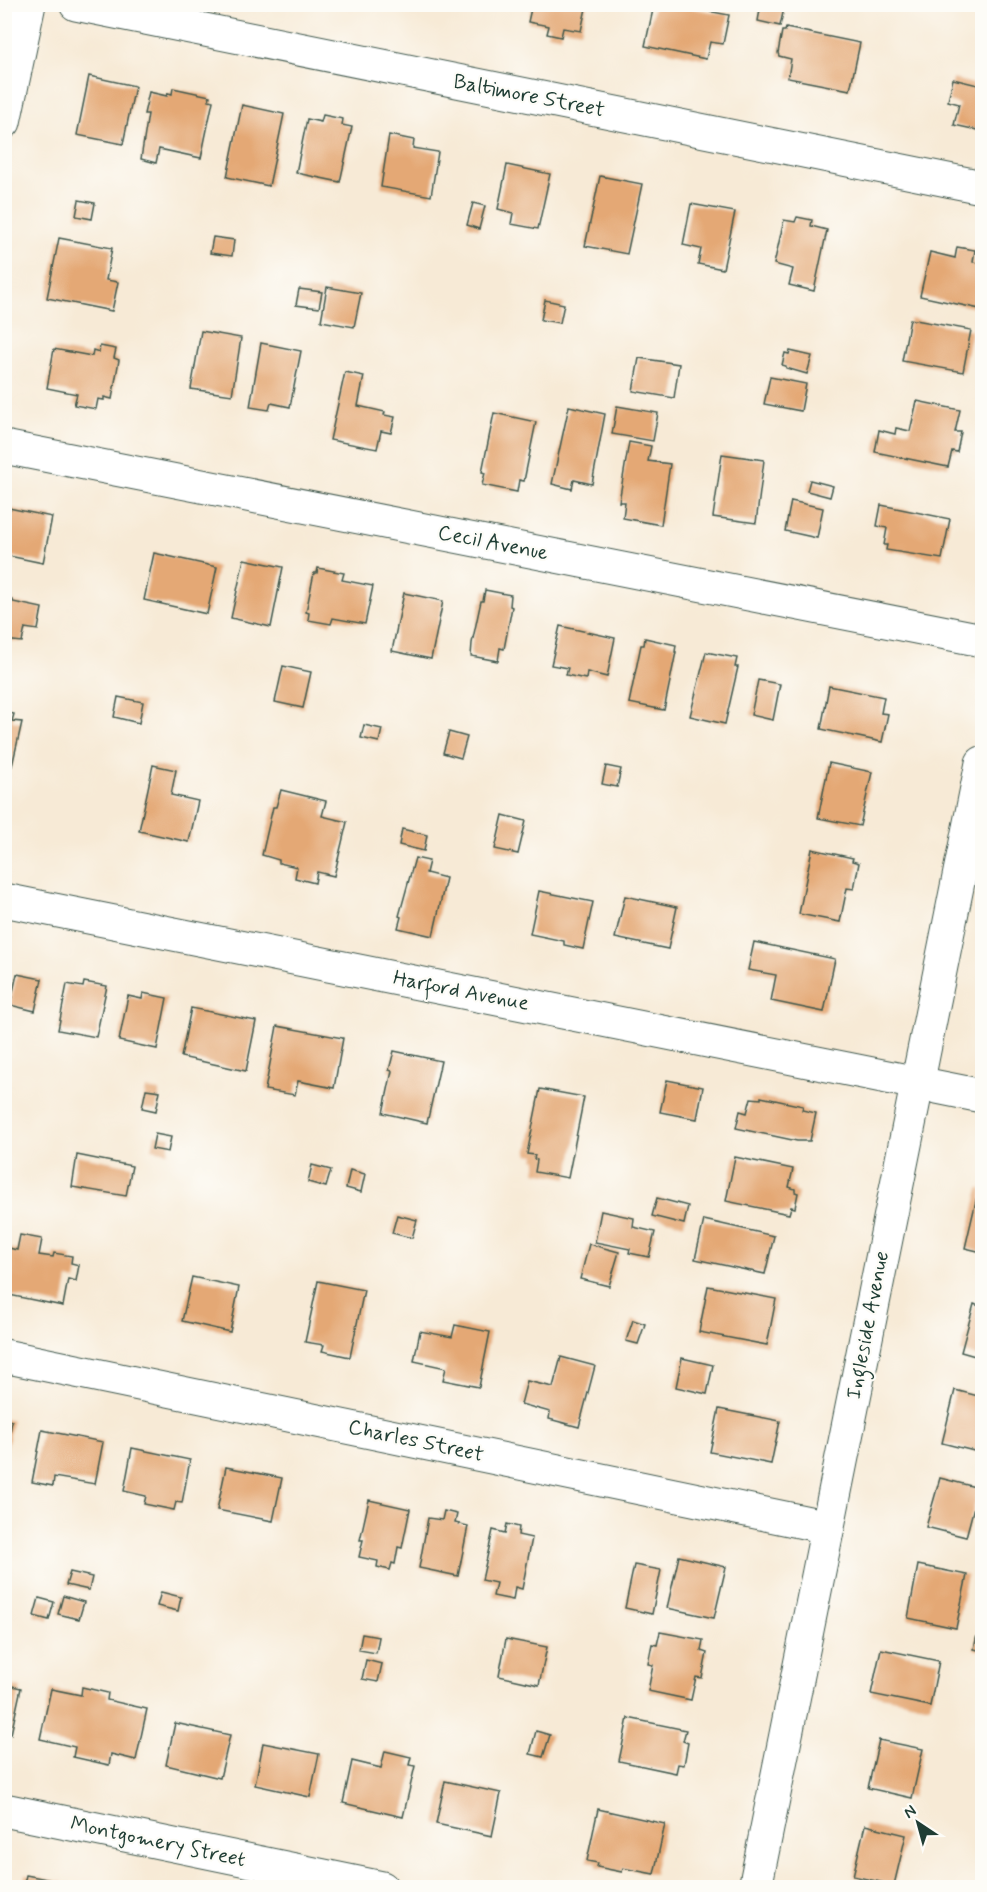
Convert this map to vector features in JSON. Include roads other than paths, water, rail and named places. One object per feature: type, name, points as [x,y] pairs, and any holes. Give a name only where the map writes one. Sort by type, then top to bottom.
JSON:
[{"type":"street","points":[[4,122],[29,4]]},
{"type":"street","name":"Baltimore Street","points":[[76,4],[982,187]]},
{"type":"street","name":"Cecil Avenue","points":[[4,447],[982,640]]},
{"type":"street","name":"Ingleside Avenue","points":[[755,1887],[982,763]]},
{"type":"street","name":"Harford Avenue","points":[[4,900],[982,1096]]},
{"type":"street","name":"Charles Street","points":[[4,1356],[828,1527]]},
{"type":"street","name":"Montgomery Street","points":[[4,1810],[382,1887]]}]
